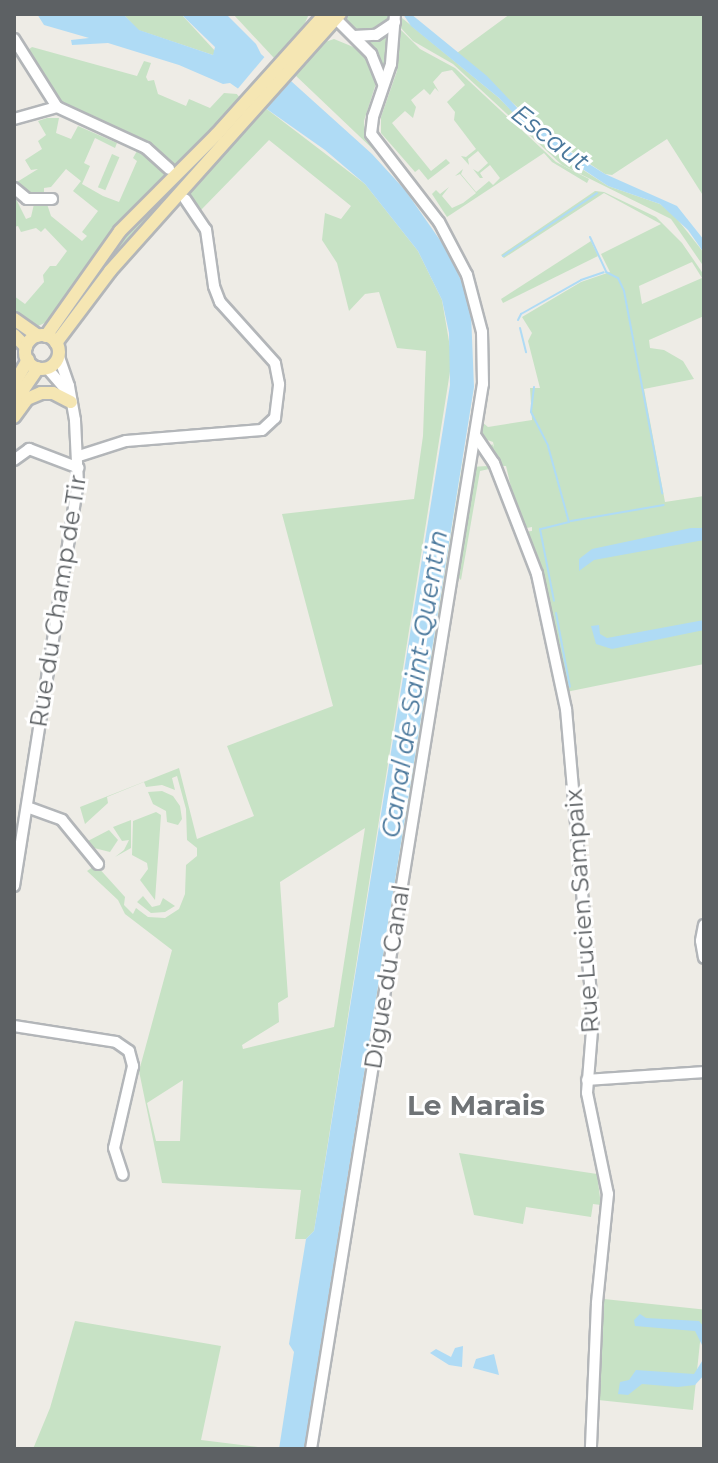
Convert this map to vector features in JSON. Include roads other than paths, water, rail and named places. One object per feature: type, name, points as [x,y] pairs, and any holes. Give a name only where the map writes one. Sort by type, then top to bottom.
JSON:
[{"type":"main road","points":[[309,40],[314,20],[333,15]]},
{"type":"main road","points":[[14,403],[35,361],[50,342],[220,139],[333,15]]},
{"type":"main road","points":[[14,384],[50,342],[120,231],[220,139]]},
{"type":"main road","points":[[14,319],[50,342]]},
{"type":"main road","points":[[14,335],[35,361]]},
{"type":"main road","points":[[14,417],[27,399],[41,393],[70,398]]},
{"type":"street","points":[[333,15],[375,60],[383,84]]},
{"type":"street","points":[[354,36],[376,35],[395,17]]},
{"type":"street","name":"Digue du Canal","points":[[311,1449],[475,435],[483,365],[475,299],[439,222],[373,139],[373,117],[391,64],[395,17]]},
{"type":"street","points":[[14,39],[57,107],[146,148],[169,169]]},
{"type":"street","points":[[14,119],[57,107]]},
{"type":"street","points":[[14,188],[27,199],[52,199]]},
{"type":"street","points":[[79,456],[126,441],[265,429],[276,415],[279,384],[276,368],[268,353],[220,302],[214,286],[207,233],[185,199]]},
{"type":"street","name":"Rue du Champ de Tir","points":[[14,886],[79,468],[70,398],[50,342]]},
{"type":"street","points":[[35,361],[70,398]]},
{"type":"street","name":"Rue Lucien Sampaix","points":[[475,435],[494,463],[536,569],[564,697],[592,1008],[593,1036],[587,1080],[608,1202],[597,1303],[591,1449]]},
{"type":"street","points":[[14,460],[29,449],[79,468]]},
{"type":"street","points":[[27,807],[62,820],[98,864]]},
{"type":"street","points":[[704,925],[701,945],[704,958]]},
{"type":"street","points":[[14,1026],[116,1042],[129,1051],[133,1066],[114,1148],[123,1175]]},
{"type":"street","points":[[587,1080],[704,1072]]},
{"type":"water","name":"Canal de Saint-Quentin","points":[[37,14],[123,14],[139,30],[213,55],[215,47],[181,14],[226,14],[256,44],[261,54],[372,154],[405,190],[449,253],[466,292],[471,313],[474,387],[304,1449],[279,1449],[294,1352],[289,1344],[306,1239],[314,1231],[450,385],[449,333],[442,300],[418,251],[365,184],[325,150],[230,83],[223,84],[179,65],[108,43],[72,45],[71,40],[89,38],[44,25]]},
{"type":"water","name":"Escaut","points":[[403,14],[411,14],[487,76],[526,117],[570,152],[605,174],[677,206],[704,240],[704,253],[688,230],[660,204],[608,186],[539,140],[499,98],[411,26]]},
{"type":"water","points":[[704,528],[704,540],[594,560],[579,571],[579,559],[592,549]]},
{"type":"water","points":[[704,620],[704,630],[612,649],[596,644],[591,626],[599,625],[600,634],[607,638]]},
{"type":"water","points":[[640,1314],[646,1318],[699,1321],[704,1327],[704,1349],[695,1331],[635,1326],[634,1320]]},
{"type":"water","points":[[463,1346],[462,1367],[449,1365],[430,1353],[436,1349],[451,1357],[455,1348]]},
{"type":"water","points":[[494,1354],[499,1375],[473,1368],[476,1359]]},
{"type":"water","points":[[704,1358],[704,1375],[695,1385],[642,1384],[628,1395],[618,1394],[620,1382],[629,1380],[636,1370],[694,1374]]},
{"type":"waterway","points":[[503,256],[597,193]]},
{"type":"waterway","points":[[590,237],[606,272],[618,278],[624,291],[662,493]]},
{"type":"waterway","points":[[518,320],[521,314],[581,280],[604,272]]},
{"type":"waterway","points":[[520,328],[526,352]]},
{"type":"waterway","points":[[534,387],[531,412],[548,446],[569,522],[540,529],[554,601]]},
{"type":"waterway","name":"Canal de Saint-Quentin","points":[[458,574],[472,482]]},
{"type":"waterway","points":[[571,521],[664,505]]},
{"type":"waterway","name":"Canal de Saint-Quentin","points":[[442,670],[456,585]]},
{"type":"waterway","points":[[556,613],[570,687]]},
{"type":"waterway","points":[[317,1449],[359,1186]]},
{"type":"district","name":"Le Marais","points":[[476,1105]]}]
